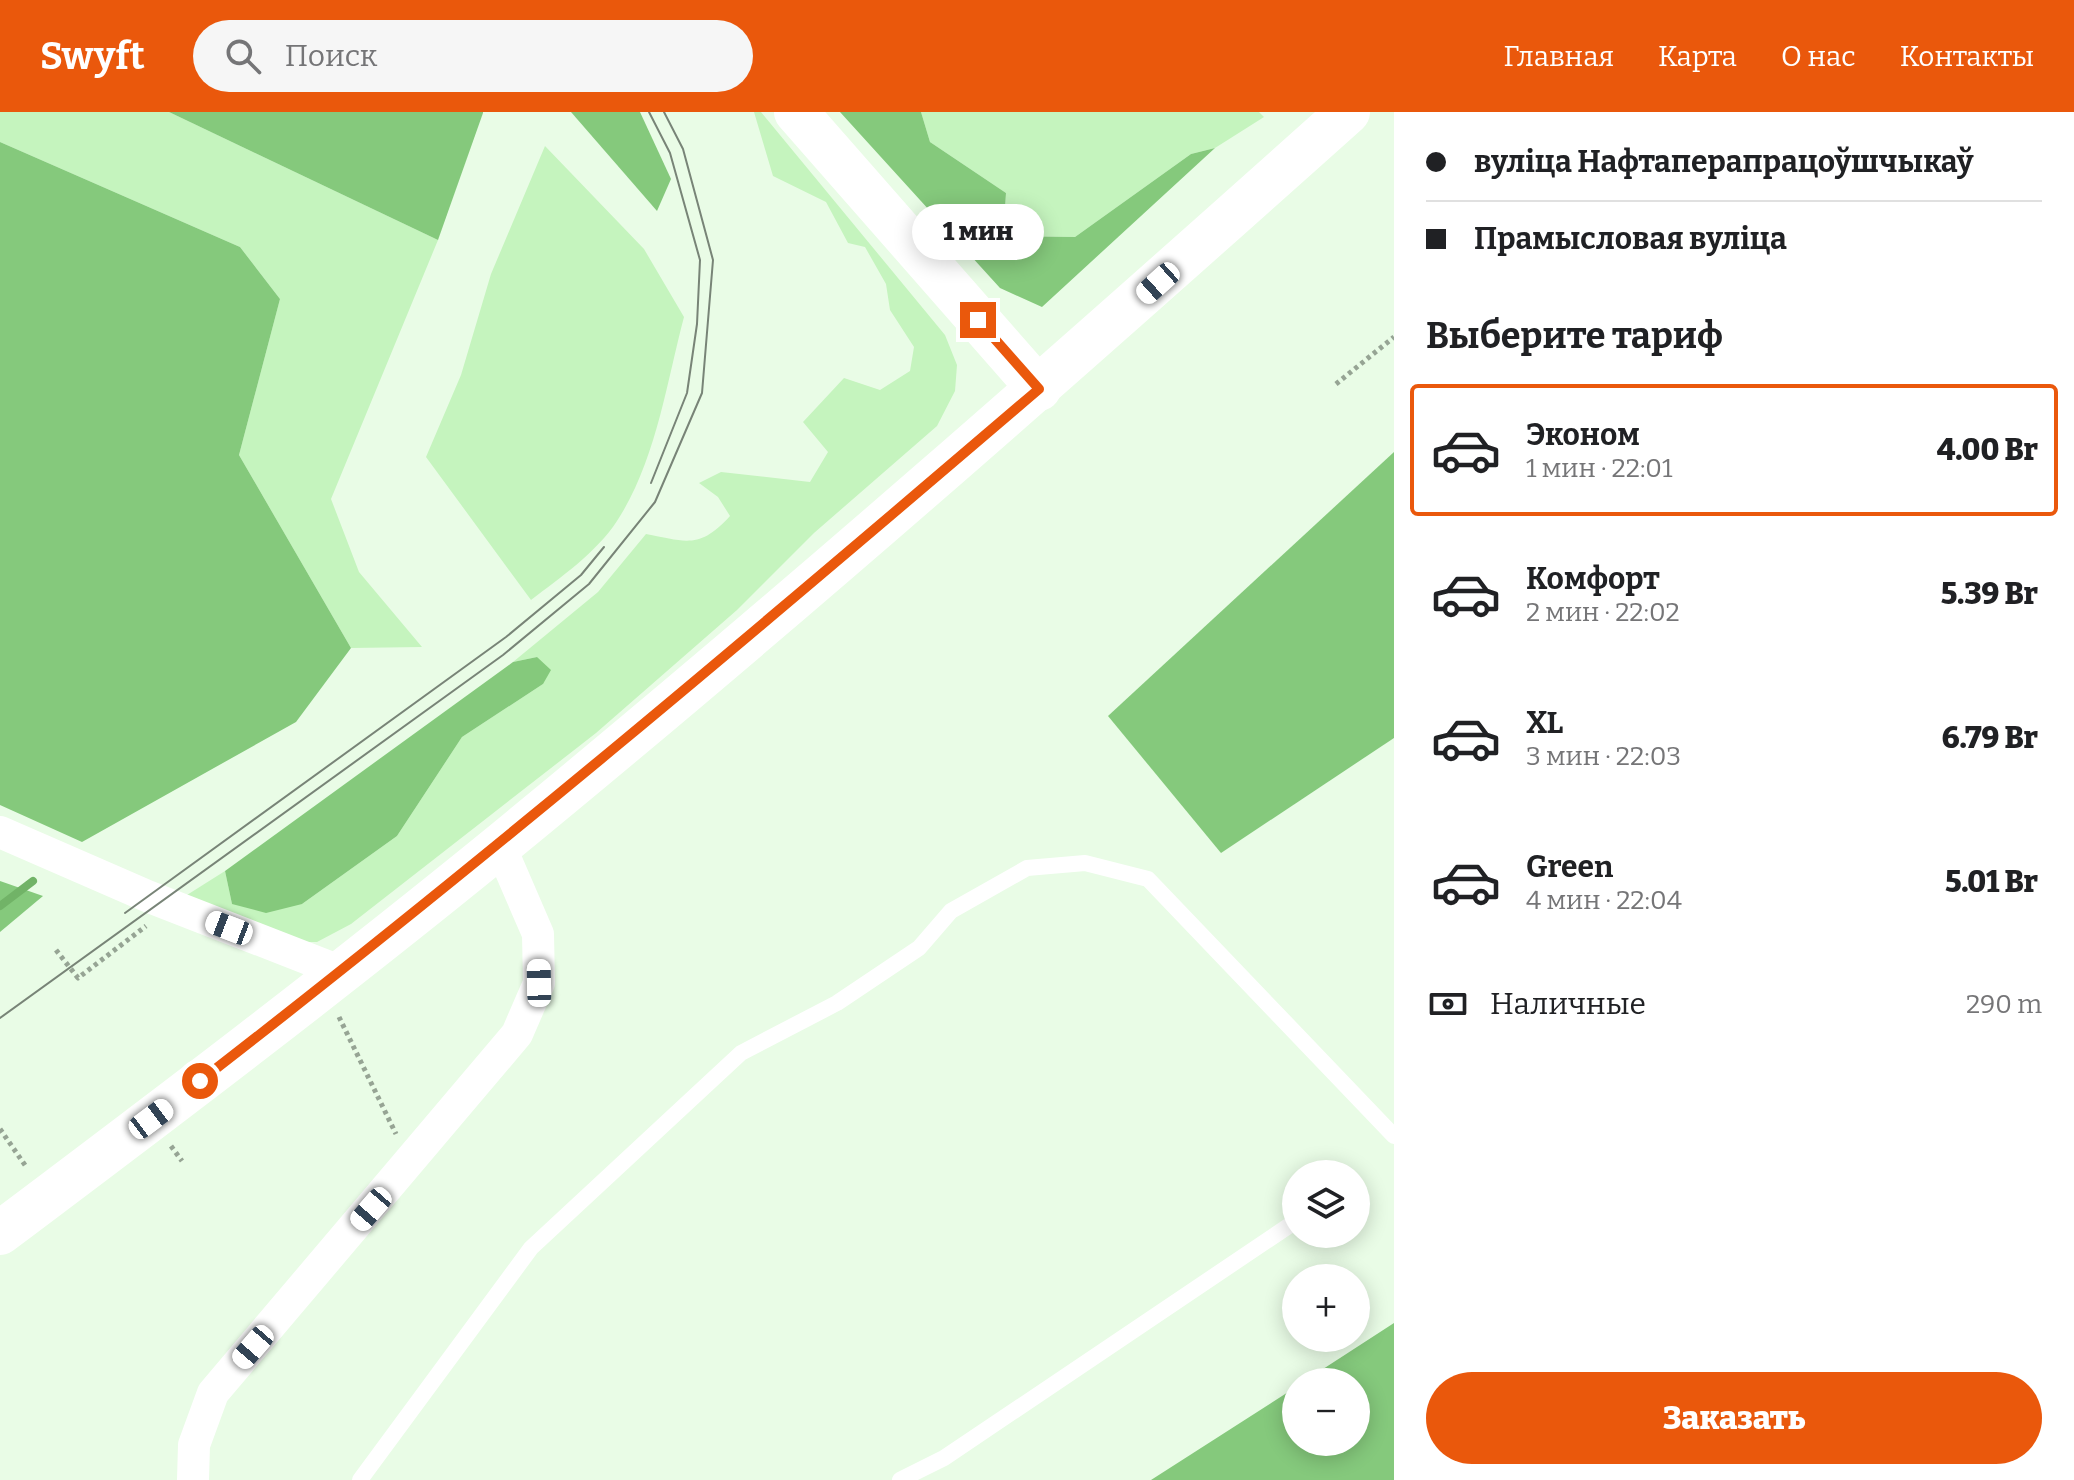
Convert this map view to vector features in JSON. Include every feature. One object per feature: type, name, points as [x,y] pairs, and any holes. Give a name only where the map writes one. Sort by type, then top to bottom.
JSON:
[{"type":"main road","points":[[796,112],[1039,389]]},
{"type":"main road","points":[[0,1233],[333,979],[500,846],[756,633],[1039,389],[1348,112]]},
{"type":"street","points":[[0,832],[333,979]]},
{"type":"street","points":[[193,1480],[194,1445],[213,1393],[411,1163],[517,1034],[539,983],[538,934],[500,846]]},
{"type":"lane","points":[[360,1480],[531,1248],[741,1053],[837,1003],[919,948],[951,911],[1027,868],[1085,863],[1148,879],[1394,1136]]},
{"type":"lane","points":[[900,1480],[944,1458],[1282,1230]]},
{"type":"path","points":[[1336,384],[1394,337]]},
{"type":"path","points":[[56,950],[78,978],[172,906]]},
{"type":"path","points":[[333,979],[411,1163]]},
{"type":"path","points":[[0,1129],[28,1166],[19,1173]]},
{"type":"green space","points":[[0,112],[169,112],[438,240],[331,499],[359,572],[422,647],[351,648],[239,455],[280,299],[240,247],[0,142]]},
{"type":"green space","points":[[169,112],[483,112],[483,113],[438,240]]},
{"type":"green space","points":[[571,112],[640,112],[671,179],[657,211]]},
{"type":"green space","points":[[754,112],[761,112],[945,335],[957,365],[955,391],[937,426],[814,533],[737,610],[596,733],[351,924],[317,942],[290,942],[179,900],[225,871],[232,904],[302,904],[397,836],[462,737],[543,684],[537,657],[513,662],[598,592],[646,534],[692,540],[710,534],[730,516],[718,497],[699,483],[721,472],[810,482],[828,452],[803,422],[844,378],[880,390],[910,371],[914,347],[890,310],[886,284],[865,247],[848,243],[826,202],[773,176]]},
{"type":"green space","points":[[840,112],[921,112],[930,142],[1006,193],[1003,236],[1075,237],[1191,154],[1215,148],[1042,307],[1000,288]]},
{"type":"green space","points":[[921,112],[1259,112],[1264,117],[1215,148],[1191,154],[1075,237],[1003,236],[1006,193],[930,142]]},
{"type":"green space","points":[[0,142],[240,247],[280,299],[239,455],[351,648],[296,722],[82,842],[0,805]]},
{"type":"green space","points":[[545,146],[644,249],[684,317],[651,448],[630,498],[599,544],[531,600],[426,457],[461,375],[491,274]]},
{"type":"green space","points":[[1394,452],[1394,738],[1221,853],[1108,716]]},
{"type":"green space","points":[[537,657],[551,670],[543,684],[462,737],[397,836],[302,904],[266,913],[232,904],[225,871],[513,662]]},
{"type":"green space","points":[[0,881],[43,896],[0,932]]},
{"type":"green space","points":[[1394,1323],[1394,1480],[1151,1480],[1282,1396],[1282,1456],[1370,1456],[1370,1368],[1325,1368],[1349,1352],[1370,1352],[1370,1339]]},
{"type":"waterway","points":[[0,906],[33,881]]},
{"type":"tram line","points":[[649,112],[670,153],[700,260],[697,324],[687,393],[651,483]]},
{"type":"tram line","points":[[0,1018],[503,655],[589,584],[655,502],[702,393],[713,260],[683,149],[664,112]]},
{"type":"tram line","points":[[125,913],[506,637],[581,575],[604,547]]},
{"type":"route","points":[[200,1081],[500,846],[756,633],[1039,389],[978,320]]}]
